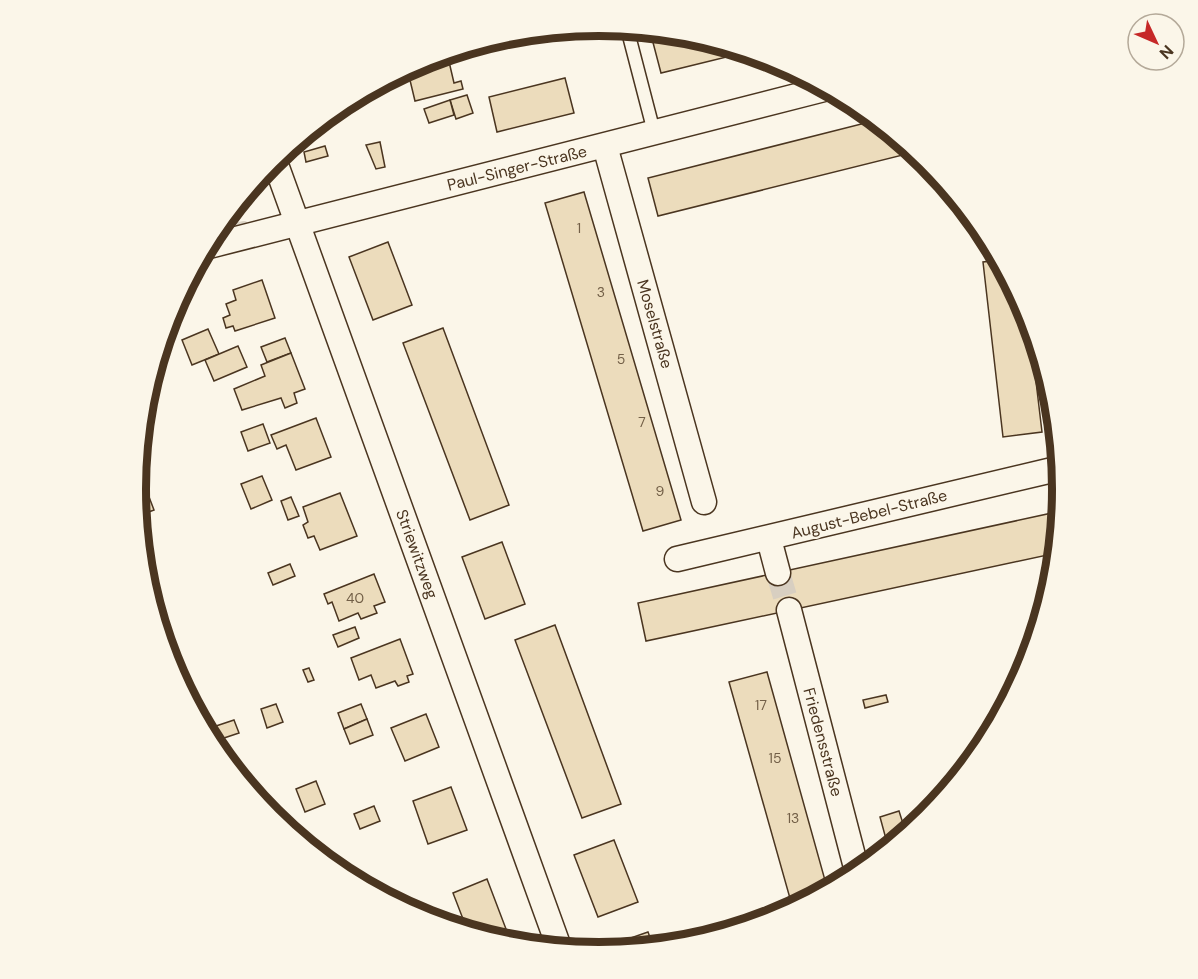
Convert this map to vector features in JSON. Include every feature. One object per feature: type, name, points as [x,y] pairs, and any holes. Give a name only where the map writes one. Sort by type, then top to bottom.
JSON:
[{"type":"street","name":"Paul-Singer-Straße","points":[[219,243],[815,91]]},
{"type":"street","name":"Moselstraße","points":[[605,146],[704,502]]},
{"type":"street","name":"Striewitzweg","points":[[278,169],[557,941]]},
{"type":"street","name":"August-Bebel-Straße","points":[[677,559],[1052,470]]},
{"type":"street","points":[[769,538],[778,573]]},
{"type":"street","name":"Friedensstraße","points":[[789,610],[855,864]]},
{"type":"lane","points":[[629,37],[654,132]]},
{"type":"building","points":[[652,39],[731,56],[661,73]]},
{"type":"building","points":[[449,62],[454,83],[461,81],[463,89],[415,101],[409,78]]},
{"type":"building","points":[[565,78],[574,113],[497,132],[489,97]]},
{"type":"building","points":[[467,95],[473,113],[456,119],[450,100]]},
{"type":"building","points":[[450,100],[454,115],[429,123],[424,109]]},
{"type":"building","points":[[866,123],[904,155],[658,216],[648,178]]},
{"type":"building","points":[[380,142],[385,167],[376,169],[366,145]]},
{"type":"building","points":[[325,146],[328,156],[306,162],[304,152]]},
{"type":"building","points":[[584,192],[681,520],[643,531],[545,203]]},
{"type":"building","points":[[388,242],[412,305],[373,320],[349,257]]},
{"type":"building","points":[[983,262],[992,263],[1018,316],[1028,344],[1034,362],[1042,432],[1003,437]]},
{"type":"building","points":[[262,280],[275,318],[235,331],[233,326],[226,328],[223,318],[230,315],[226,304],[236,300],[233,290]]},
{"type":"building","points":[[443,328],[509,505],[470,520],[403,343]]},
{"type":"building","points":[[208,329],[219,354],[192,365],[182,340]]},
{"type":"building","points":[[285,338],[291,353],[267,362],[261,347]]},
{"type":"building","points":[[238,346],[247,367],[214,381],[205,360]]},
{"type":"building","points":[[291,353],[305,389],[294,393],[297,403],[285,408],[281,398],[242,410],[234,389],[265,376],[261,365]]},
{"type":"building","points":[[316,418],[331,457],[296,470],[286,445],[277,449],[271,435]]},
{"type":"building","points":[[263,424],[270,443],[248,451],[241,432]]},
{"type":"building","points":[[262,476],[272,500],[251,509],[241,484]]},
{"type":"building","points":[[146,489],[154,510],[146,513]]},
{"type":"building","points":[[340,493],[357,536],[320,550],[314,536],[308,538],[303,525],[308,522],[303,507]]},
{"type":"building","points":[[291,497],[299,516],[288,520],[281,501]]},
{"type":"building","points":[[1052,513],[1048,555],[646,641],[638,603]]},
{"type":"building","points":[[502,542],[525,604],[485,619],[462,557]]},
{"type":"building","points":[[290,564],[295,576],[273,585],[268,573]]},
{"type":"building","points":[[374,574],[385,602],[374,606],[377,613],[361,619],[358,613],[339,621],[332,602],[328,604],[324,594]]},
{"type":"building","points":[[555,625],[621,804],[582,818],[515,640]]},
{"type":"building","points":[[355,627],[359,638],[338,647],[333,635]]},
{"type":"building","points":[[400,639],[413,674],[407,676],[409,682],[398,686],[395,681],[376,688],[371,675],[359,680],[351,658]]},
{"type":"building","points":[[309,668],[314,680],[308,682],[303,670]]},
{"type":"building","points":[[767,672],[826,882],[791,900],[729,682]]},
{"type":"building","points":[[886,695],[888,702],[865,708],[863,700]]},
{"type":"building","points":[[276,704],[283,722],[267,728],[261,709]]},
{"type":"building","points":[[361,704],[367,719],[344,729],[338,713]]},
{"type":"building","points":[[426,714],[439,747],[405,761],[391,728]]},
{"type":"building","points":[[367,719],[373,735],[350,744],[344,729]]},
{"type":"building","points":[[234,720],[239,733],[221,739],[213,727]]},
{"type":"building","points":[[316,781],[325,804],[305,812],[296,789]]},
{"type":"building","points":[[451,787],[467,830],[428,844],[413,801]]},
{"type":"building","points":[[374,806],[380,821],[360,829],[354,814]]},
{"type":"building","points":[[899,811],[903,825],[886,839],[880,817]]},
{"type":"building","points":[[614,840],[638,902],[598,917],[574,855]]},
{"type":"building","points":[[487,879],[506,929],[499,932],[464,923],[453,893]]},
{"type":"building","points":[[648,932],[651,940],[629,942],[618,942]]},
{"type":"waterway","points":[[229,228],[244,225]]},
{"type":"tunnel","points":[[778,573],[789,610]]}]
